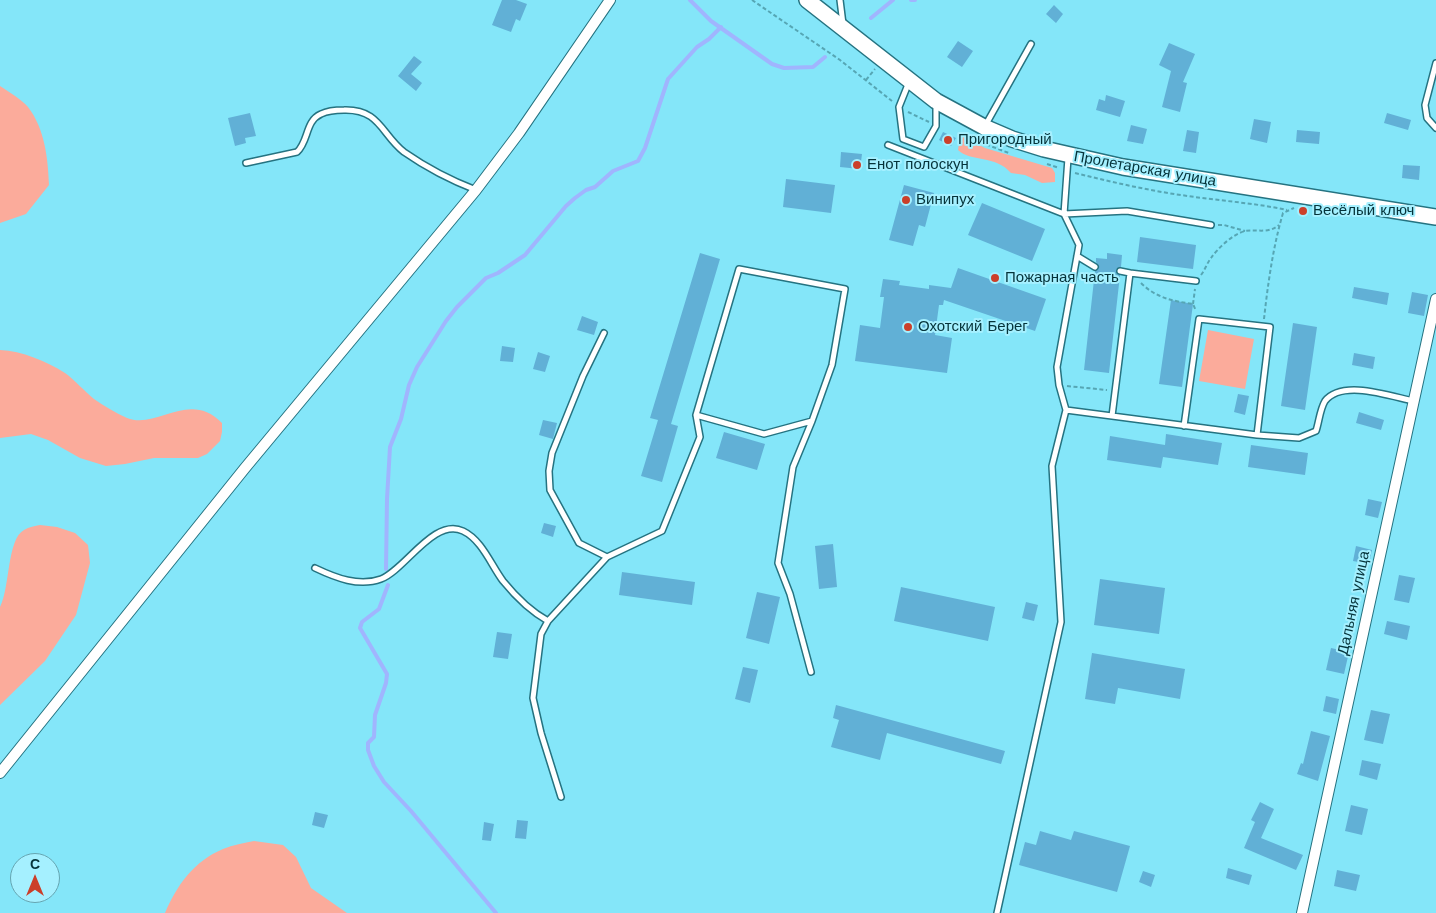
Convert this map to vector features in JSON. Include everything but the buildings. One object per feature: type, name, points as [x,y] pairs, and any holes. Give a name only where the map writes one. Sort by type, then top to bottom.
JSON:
[{"type":"main road","name":"Пролетарская улица","points":[[807,0],[909,82],[936,101],[984,127],[1012,139],[1068,155],[1123,167],[1436,217]]},
{"type":"street","points":[[0,773],[239,475],[476,190],[519,133],[610,0]]},
{"type":"street","name":"Дальняя улица","points":[[1302,913],[1436,299]]},
{"type":"lane","points":[[840,0],[844,29]]},
{"type":"lane","points":[[984,127],[1031,44]]},
{"type":"lane","points":[[1436,63],[1425,105],[1427,118],[1436,128]]},
{"type":"lane","points":[[909,82],[899,107],[903,139],[924,147],[936,126],[936,101]]},
{"type":"lane","points":[[246,163],[297,152],[302,147],[307,131],[315,118],[321,114],[351,110],[363,112],[372,117],[402,150],[425,166],[476,190]]},
{"type":"lane","points":[[888,145],[1064,214],[1127,212],[1212,225]]},
{"type":"lane","points":[[997,913],[1061,622],[1052,466],[1066,410],[1059,385],[1057,367],[1079,245],[1064,214],[1068,155]]},
{"type":"lane","points":[[1077,256],[1095,267]]},
{"type":"lane","points":[[562,797],[541,733],[533,698],[541,634],[548,621],[607,557],[662,531],[700,437],[696,415],[739,269],[845,289],[832,365],[793,467],[778,563],[790,594],[811,672]]},
{"type":"lane","points":[[1120,271],[1196,281]]},
{"type":"lane","points":[[1112,416],[1130,273]]},
{"type":"lane","points":[[1184,426],[1199,319],[1263,326],[1270,327],[1257,435]]},
{"type":"lane","points":[[604,333],[583,376],[552,454],[549,471],[550,490],[579,543],[607,557]]},
{"type":"lane","points":[[1066,410],[1257,435],[1299,438],[1316,431],[1324,402],[1340,390],[1351,388],[1413,401]]},
{"type":"lane","points":[[696,415],[764,434],[812,421]]},
{"type":"lane","points":[[316,568],[346,580],[368,582],[377,580],[384,578],[439,532],[446,529],[460,530],[474,539],[502,580],[518,598],[536,614],[548,621]]},
{"type":"path","points":[[752,0],[840,60],[899,107],[936,126]]},
{"type":"path","points":[[1067,171],[1152,190],[1205,199],[1265,205],[1287,210],[1300,207]]},
{"type":"path","points":[[1263,326],[1279,225],[1283,213],[1287,210]]},
{"type":"path","points":[[1212,225],[1224,225],[1245,231],[1265,231],[1275,229],[1279,225]]},
{"type":"path","points":[[1199,319],[1193,304],[1196,281],[1210,259],[1232,238],[1245,231]]},
{"type":"path","points":[[1130,273],[1148,290],[1156,294],[1171,300],[1193,304]]},
{"type":"path","points":[[1059,385],[1115,391]]},
{"type":"shaded area","points":[[0,86],[25,104],[34,116],[42,134],[48,165],[49,185],[26,214],[0,223]]},
{"type":"shaded area","points":[[964,137],[985,148],[1052,168],[1055,173],[1055,182],[1042,183],[1025,175],[1011,173],[1005,167],[991,161],[963,154],[958,150],[960,138]]},
{"type":"shaded area","points":[[1208,330],[1254,339],[1245,389],[1199,381]]},
{"type":"shaded area","points":[[0,350],[25,355],[58,369],[69,376],[94,399],[127,418],[138,420],[150,419],[185,410],[197,410],[210,414],[222,423],[220,441],[207,454],[198,458],[154,458],[106,466],[80,458],[48,440],[31,434],[0,438]]},
{"type":"shaded area","points":[[40,525],[57,527],[75,533],[88,545],[90,563],[76,615],[45,661],[0,705],[0,607],[6,588],[14,543],[18,535],[24,530]]},
{"type":"shaded area","points":[[254,841],[283,845],[296,857],[311,888],[347,913],[165,913],[181,884],[203,860],[223,849]]},
{"type":"waterway","points":[[690,0],[711,21],[772,64],[784,68],[813,67],[825,57]]},
{"type":"waterway","points":[[871,18],[893,0]]},
{"type":"waterway","points":[[386,569],[390,447],[401,419],[409,385],[417,367],[446,321],[486,278],[498,273],[525,255],[575,198],[586,190],[595,187],[613,171],[638,161],[645,148],[668,79],[697,47],[709,39],[721,27]]},
{"type":"waterway","points":[[388,585],[379,609],[362,622],[360,628],[387,674],[386,683],[375,715],[374,737],[368,743],[368,750],[374,766],[384,782],[411,811],[496,913]]},
{"type":"place","name":"Пригородный","points":[[948,140]]},
{"type":"place","name":"Енот полоскун","points":[[857,165]]},
{"type":"place","name":"Винипух","points":[[906,200]]},
{"type":"place","name":"Весёлый ключ","points":[[1303,211]]},
{"type":"place","name":"Пожарная часть","points":[[995,278]]},
{"type":"place","name":"Охотский Берег","points":[[908,327]]}]
